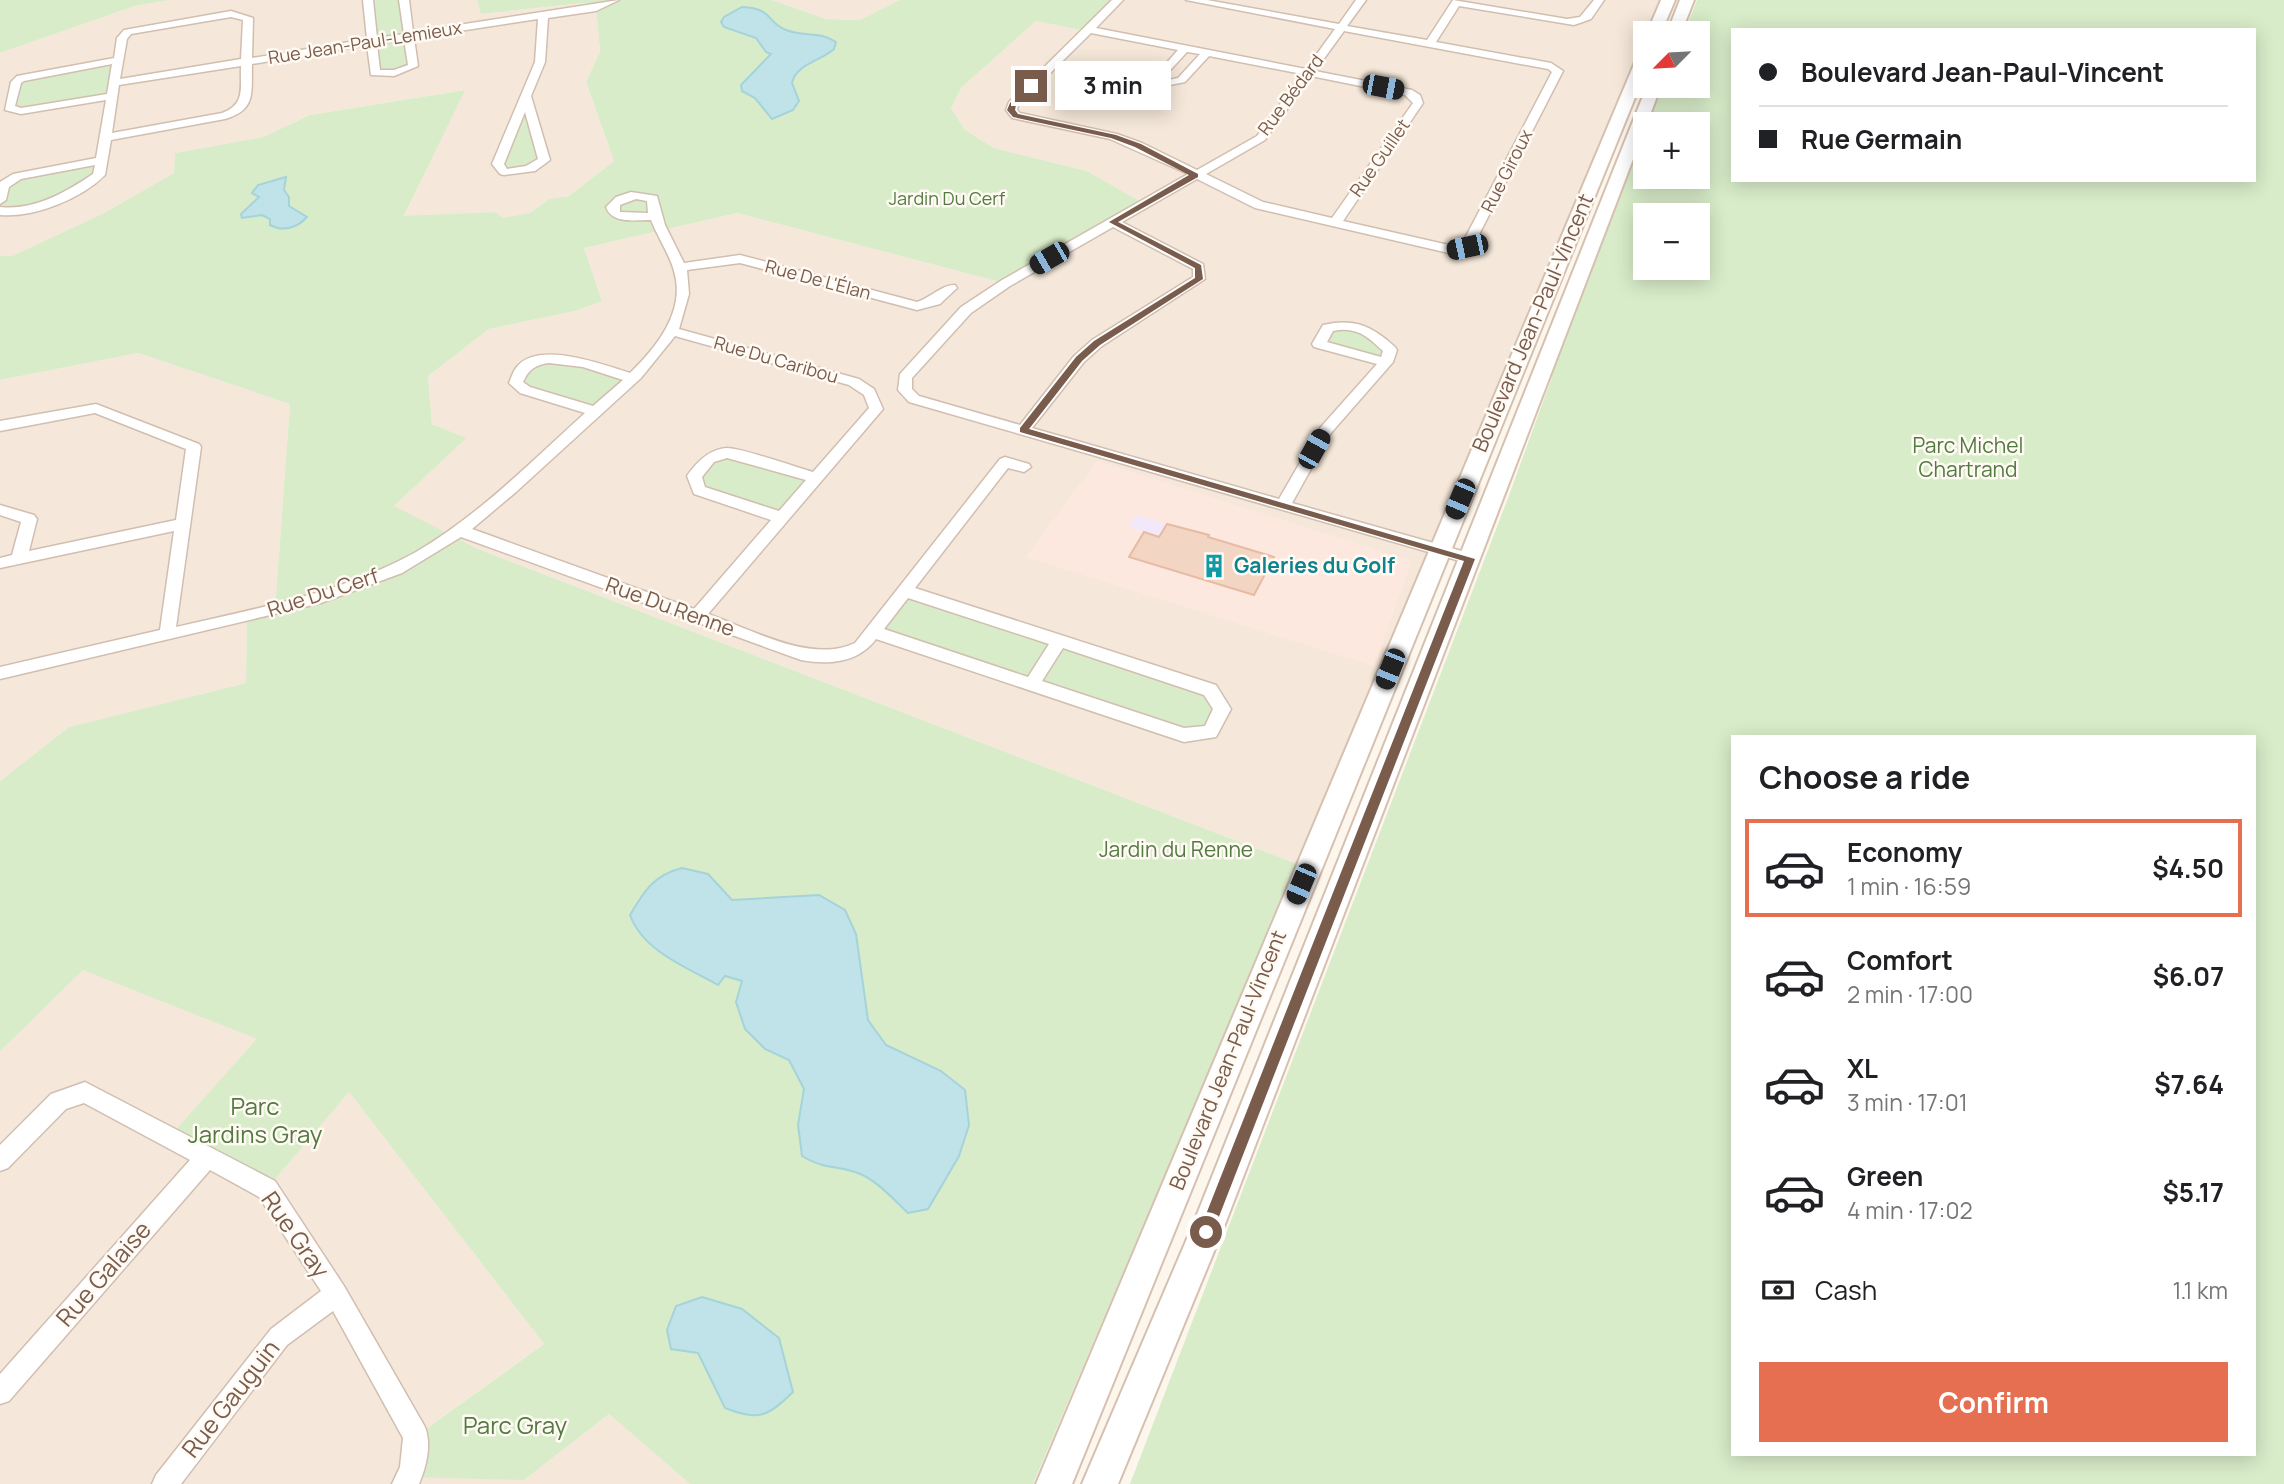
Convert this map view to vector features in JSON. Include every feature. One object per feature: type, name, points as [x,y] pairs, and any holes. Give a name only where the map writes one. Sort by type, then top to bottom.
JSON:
[{"type":"street","points":[[368,0],[375,73],[387,75],[401,73],[413,66],[404,0]]},
{"type":"street","name":"Rue Jean-Paul-Lemieux","points":[[114,83],[593,9],[614,0]]},
{"type":"street","points":[[1088,29],[1118,0]]},
{"type":"street","points":[[1191,0],[1429,45],[1457,1],[1567,22],[1581,22],[1588,19],[1598,0]]},
{"type":"street","name":"Rue Bédard","points":[[1024,430],[914,398],[905,390],[905,377],[966,310],[1006,283],[1261,138],[1361,0]]},
{"type":"street","points":[[1659,21],[1668,0]]},
{"type":"street","points":[[1679,21],[1687,0]]},
{"type":"street","points":[[0,211],[12,214],[32,209],[99,175],[122,38],[141,28],[242,15],[248,18],[245,103],[238,111],[225,116],[106,137]]},
{"type":"street","points":[[526,96],[544,160],[537,167],[522,172],[503,172],[498,164],[526,96],[540,62],[543,15]]},
{"type":"street","name":"Rue Guillet","points":[[1088,29],[1408,92],[1416,97],[1418,103],[1335,223]]},
{"type":"street","name":"Rue Giroux","points":[[1088,29],[1013,104],[1011,110],[1016,116],[1113,136],[1138,145],[1259,205],[1452,250],[1467,247],[1558,71],[1551,66],[1429,45]]},
{"type":"street","points":[[1185,48],[1158,78],[1160,84],[1169,86],[1180,83],[1207,52]]},
{"type":"street","points":[[112,96],[21,111],[9,108],[16,82],[21,78],[118,60]]},
{"type":"street","name":"Boulevard Jean-Paul-Vincent","points":[[1054,1484],[1633,84]]},
{"type":"street","name":"Boulevard Jean-Paul-Vincent","points":[[1100,1484],[1206,1232],[1649,98]]},
{"type":"street","points":[[0,200],[4,185],[18,176],[102,160]]},
{"type":"street","name":"Rue Du Cerf","points":[[0,673],[247,617],[340,590],[379,576],[421,556],[461,531],[489,509],[646,365],[673,331],[683,290],[680,268],[655,217]]},
{"type":"street","points":[[1112,222],[1199,267],[1199,279],[1097,343],[1079,359],[1024,430],[1470,559]]},
{"type":"street","name":"Rue De L'Élan","points":[[680,268],[740,259],[917,306],[935,301],[951,288]]},
{"type":"street","points":[[1283,505],[1325,430],[1386,362],[1390,349],[1368,330],[1349,323],[1328,328],[1319,344],[1386,362]]},
{"type":"street","name":"Rue Du Caribou","points":[[673,331],[867,388],[876,409],[817,478]]},
{"type":"street","points":[[595,411],[524,390],[516,383],[518,374],[531,362],[549,357],[632,378]]},
{"type":"street","points":[[0,426],[96,408],[194,447],[167,635]]},
{"type":"street","points":[[696,617],[817,478],[727,453],[709,459],[694,476],[699,490],[782,518]]},
{"type":"street","name":"Rue Du Renne","points":[[461,531],[696,617],[822,659],[861,647],[1005,462],[1024,467]]},
{"type":"street","points":[[0,510],[29,519],[19,559]]},
{"type":"street","points":[[0,563],[183,524]]},
{"type":"street","points":[[874,632],[1184,735],[1210,732],[1222,709],[1210,690],[905,591]]},
{"type":"street","points":[[1031,684],[1059,641]]},
{"type":"street","name":"Rue Gray","points":[[0,1160],[59,1101],[85,1092],[267,1189],[336,1294],[416,1436],[410,1477],[405,1484]]},
{"type":"street","name":"Rue Galaise","points":[[0,1392],[208,1156]]},
{"type":"street","name":"Rue Gauguin","points":[[165,1484],[279,1337],[336,1294]]},
{"type":"shaded area","points":[[170,0],[477,0],[481,14],[584,3],[596,5],[600,51],[586,82],[614,161],[569,196],[549,199],[530,213],[503,219],[495,212],[404,217],[464,90],[310,115],[263,137],[175,153],[174,173],[104,213],[12,256],[0,256],[0,53],[135,6]]},
{"type":"shaded area","points":[[772,0],[900,0],[860,20],[826,19]]},
{"type":"shaded area","points":[[1118,0],[1664,0],[1655,21],[1633,21],[1633,74],[1297,864],[478,549],[393,507],[465,438],[432,424],[428,376],[489,329],[575,311],[602,301],[584,248],[737,213],[1000,282],[1140,202],[1087,171],[994,148],[965,130],[951,108],[961,88],[1036,21],[1086,31]]},
{"type":"shaded area","points":[[138,353],[290,404],[275,609],[247,617],[246,683],[69,727],[0,781],[0,380]]},
{"type":"shaded area","points":[[1097,461],[1412,561],[1374,666],[1026,557]]},
{"type":"shaded area","points":[[1136,515],[1167,524],[1159,537],[1128,527]]},
{"type":"shaded area","points":[[82,969],[258,1039],[171,1135],[267,1189],[349,1092],[544,1344],[417,1435],[524,1480],[609,1414],[690,1484],[0,1484],[0,1049]]},
{"type":"green space","points":[[0,0],[170,0],[135,6],[0,53]]},
{"type":"green space","points":[[368,0],[404,0],[413,66],[401,73],[375,73]]},
{"type":"green space","points":[[477,0],[772,0],[826,19],[860,20],[900,0],[1118,0],[1086,31],[1036,21],[961,88],[951,108],[965,130],[994,148],[1087,171],[1141,202],[1000,282],[737,213],[584,248],[602,301],[575,311],[489,329],[428,376],[432,424],[466,438],[394,506],[478,549],[1297,864],[1033,1484],[690,1484],[609,1414],[524,1480],[410,1477],[416,1436],[544,1344],[349,1092],[267,1189],[170,1136],[257,1039],[83,970],[0,1051],[0,781],[69,727],[246,683],[247,617],[275,609],[290,404],[138,353],[0,380],[0,256],[12,256],[104,213],[174,173],[175,153],[263,137],[310,115],[465,90],[404,216],[495,212],[503,218],[530,213],[549,199],[569,196],[614,161],[586,82],[600,51],[596,5],[584,3],[481,14]]},
{"type":"green space","name":"Parc Michel Chartrand","points":[[1697,0],[2284,0],[2284,1484],[1130,1484],[1508,498],[1552,377],[1551,371],[1633,163],[1633,189],[1710,189],[1710,112],[1653,112],[1658,98],[1710,98],[1710,21],[1689,21]]},
{"type":"green space","points":[[118,60],[112,96],[13,111],[16,82]]},
{"type":"green space","points":[[526,96],[544,160],[537,167],[504,172],[498,164]]},
{"type":"green space","points":[[102,160],[99,175],[32,209],[0,211],[0,200],[8,180]]},
{"type":"green space","points":[[1349,322],[1368,330],[1390,350],[1386,362],[1319,344],[1328,328]]},
{"type":"green space","points":[[549,357],[632,378],[595,411],[525,390],[518,374]]},
{"type":"green space","points":[[727,453],[817,478],[782,518],[699,490],[694,476]]},
{"type":"green space","points":[[905,591],[1210,690],[1222,709],[1210,732],[1184,735],[874,632]]},
{"type":"water","points":[[742,7],[765,13],[786,30],[824,36],[836,42],[829,53],[798,71],[792,83],[799,101],[793,110],[772,119],[755,98],[742,91],[741,85],[771,54],[766,52],[756,38],[724,27],[721,22],[724,17]]},
{"type":"water","points":[[286,177],[284,190],[289,197],[289,206],[307,217],[303,221],[290,228],[280,228],[270,225],[270,219],[262,215],[242,218],[241,214],[259,197],[252,193],[258,185]]},
{"type":"water","points":[[682,868],[708,874],[732,900],[819,895],[845,910],[856,934],[868,1020],[886,1045],[941,1071],[965,1090],[969,1125],[959,1156],[928,1209],[908,1213],[870,1179],[802,1156],[798,1125],[804,1089],[789,1060],[765,1049],[745,1029],[736,1002],[742,981],[725,976],[718,985],[667,957],[636,928],[630,915],[645,891],[664,875]]},
{"type":"water","points":[[702,1297],[742,1309],[779,1338],[793,1392],[776,1407],[755,1415],[725,1408],[698,1353],[671,1349],[667,1330],[676,1306]]},
{"type":"building","name":"Galeries du Golf","points":[[1167,524],[1274,557],[1254,595],[1129,557],[1144,532],[1159,537]]},
{"type":"place","name":"Galeries du Golf","points":[[1214,566]]},
{"type":"route","points":[[1031,86],[1013,104],[1011,110],[1016,116],[1113,136],[1138,145],[1195,175],[1112,222],[1199,267],[1199,279],[1097,343],[1079,359],[1024,430],[1470,559],[1206,1232]]},
{"type":"park label","name":"Jardin Du Cerf","points":[[947,199]]},
{"type":"park label","name":"Jardin du Renne","points":[[1176,850]]},
{"type":"park label","name":"Parc Jardins Gray","points":[[255,1121]]},
{"type":"park label","name":"Parc Gray","points":[[515,1426]]}]
